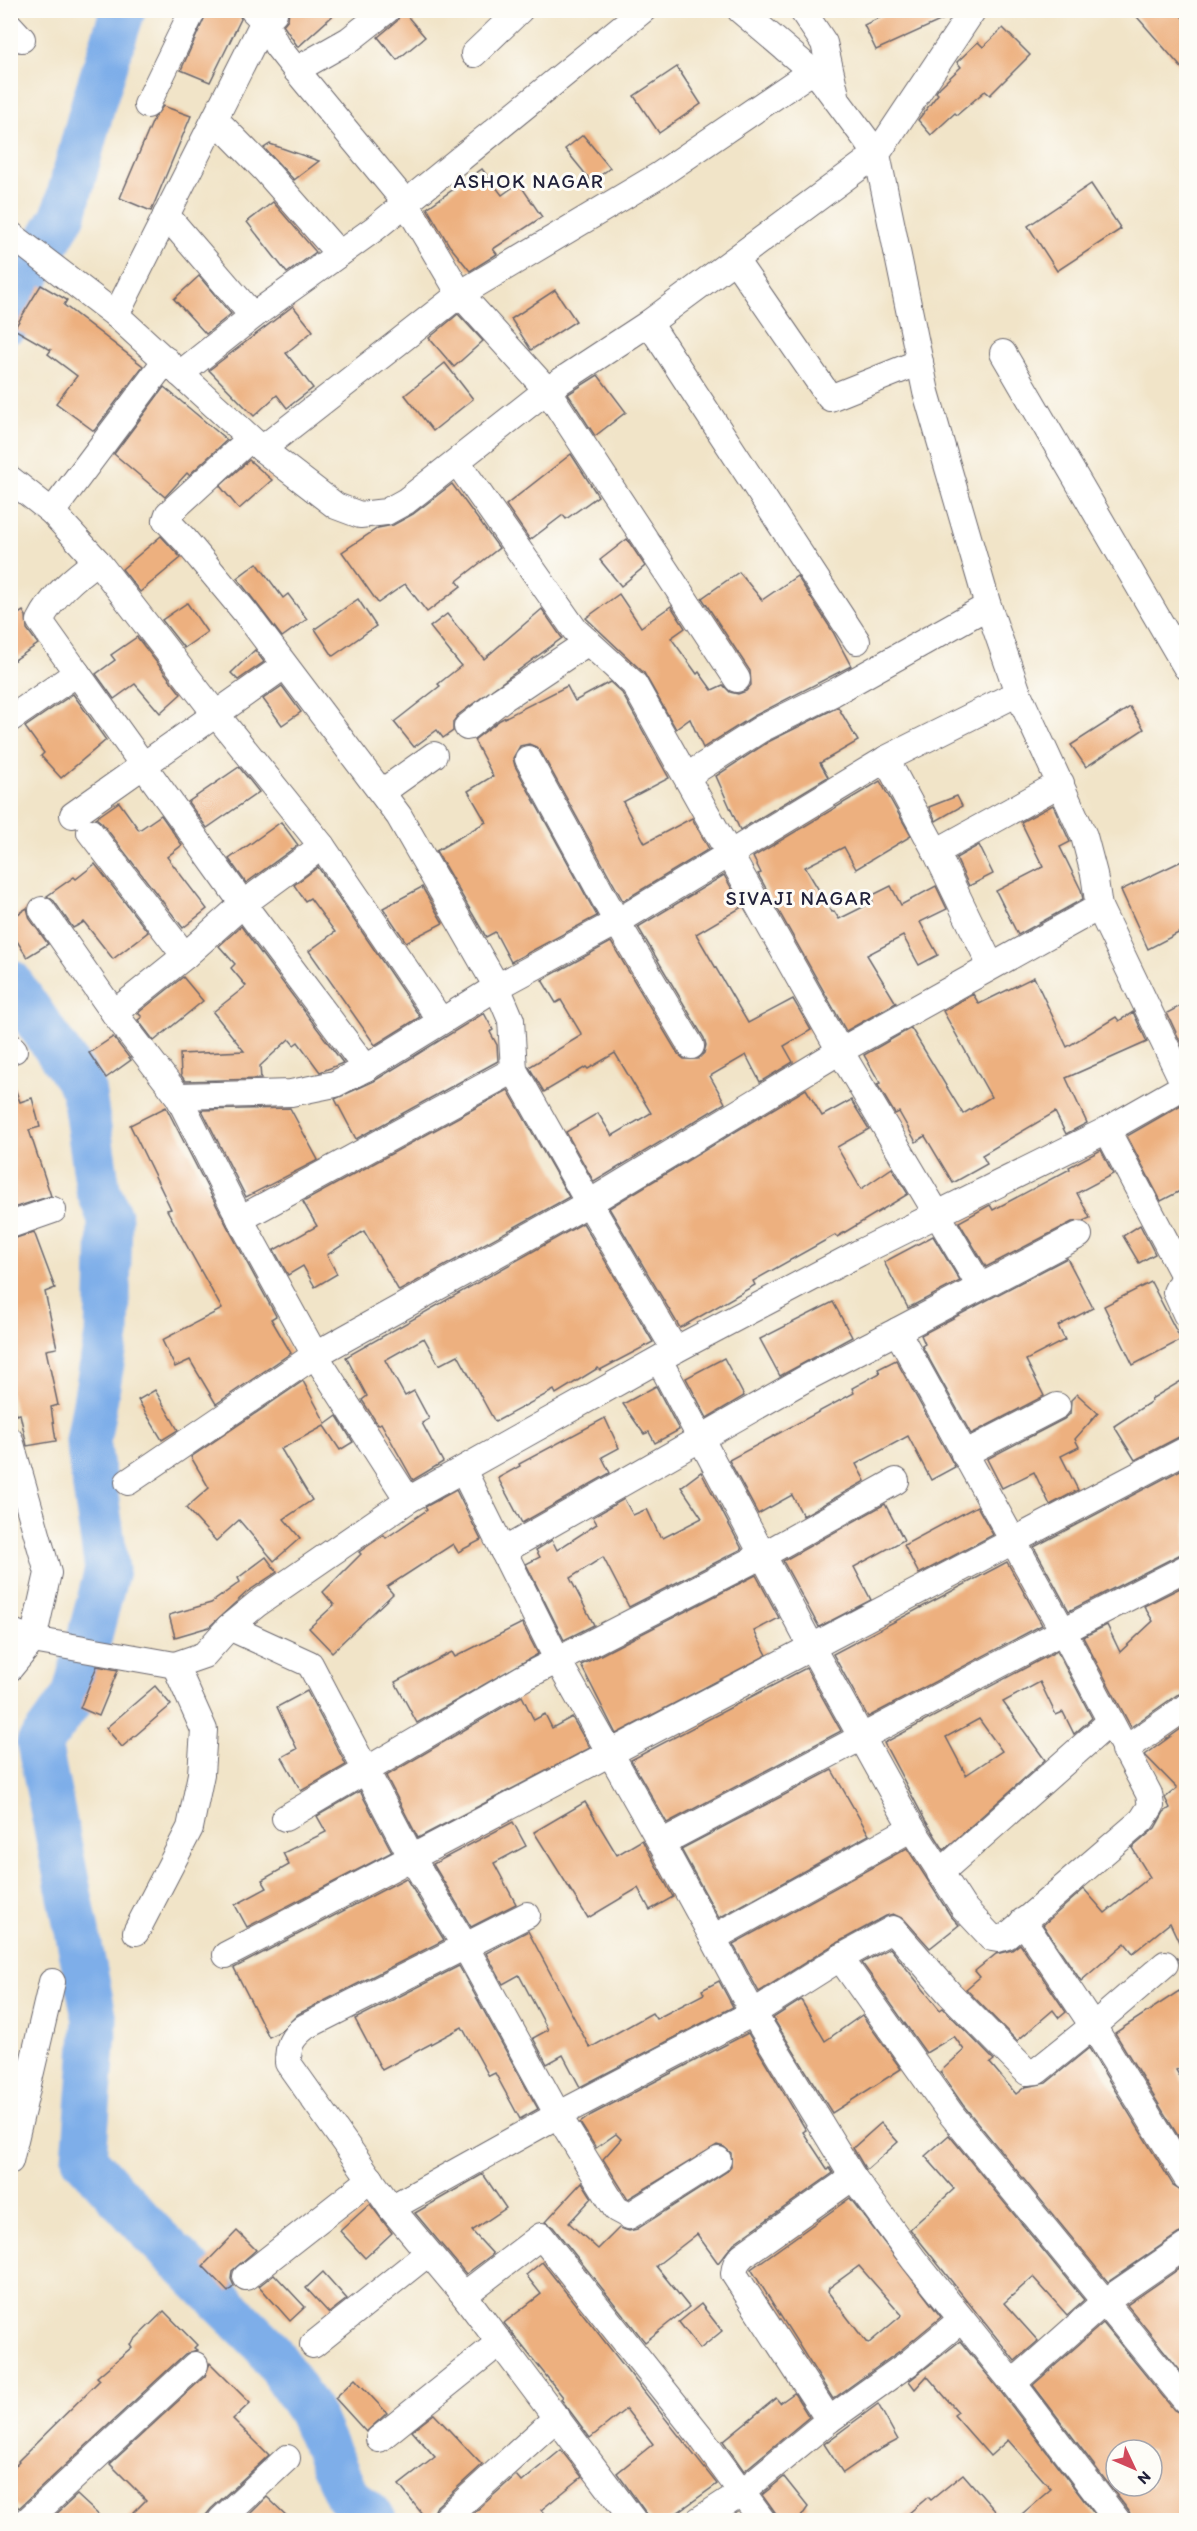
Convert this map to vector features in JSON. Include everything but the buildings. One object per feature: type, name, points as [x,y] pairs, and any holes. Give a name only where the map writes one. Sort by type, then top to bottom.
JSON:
[{"type":"street","points":[[147,105],[193,10]]},
{"type":"street","points":[[296,70],[349,40],[387,10]]},
{"type":"street","points":[[474,54],[520,10]]},
{"type":"street","points":[[52,512],[173,367],[253,316],[339,254],[406,203],[643,10]]},
{"type":"street","points":[[22,1636],[175,1665],[204,1655],[229,1627],[257,1604],[408,1500],[667,1355],[859,1253],[1107,1130],[1186,1085],[1099,907],[1094,874],[1084,836],[1018,693],[988,606],[926,392],[878,154],[812,71],[740,10]]},
{"type":"street","points":[[802,10],[824,43],[837,100]]},
{"type":"street","points":[[10,234],[116,315],[256,444],[336,507],[360,515],[386,512],[406,501],[547,390],[649,323],[878,154],[973,10]]},
{"type":"street","points":[[264,14],[278,46],[296,70],[406,203],[460,294],[547,390],[737,679]]},
{"type":"street","points":[[116,315],[215,119],[264,14]]},
{"type":"street","points":[[812,71],[657,176],[460,294],[256,444],[168,514],[166,520],[245,612],[399,816],[496,987],[511,1020],[514,1070],[589,1203],[667,1355],[702,1438],[811,1646],[912,1828],[940,1873],[963,1907],[992,1938],[998,1940],[1007,1936],[1142,1820],[1151,1806],[1149,1794],[1063,1631],[897,1331]]},
{"type":"street","points":[[215,119],[265,170],[339,254]]},
{"type":"street","points":[[166,215],[253,316]]},
{"type":"street","points":[[735,260],[830,398],[920,362]]},
{"type":"street","points":[[649,323],[857,641]]},
{"type":"street","points":[[1003,353],[1186,667]]},
{"type":"street","points":[[457,462],[576,630],[634,684],[840,1051],[980,1286]]},
{"type":"street","points":[[10,479],[52,512],[98,561],[215,713],[322,846],[441,1021]]},
{"type":"street","points":[[98,561],[47,606],[40,621],[243,904],[366,1068]]},
{"type":"street","points":[[687,776],[761,729],[833,693],[988,606]]},
{"type":"street","points":[[467,727],[501,699],[588,642]]},
{"type":"street","points":[[185,956],[82,823],[143,764],[284,666]]},
{"type":"street","points":[[10,719],[77,673]]},
{"type":"street","points":[[178,1096],[291,1093],[335,1084],[366,1068],[496,987],[617,922],[886,759],[1018,693]]},
{"type":"street","points":[[382,792],[434,754]]},
{"type":"street","points":[[528,759],[617,922],[692,1046]]},
{"type":"street","points":[[886,759],[936,852],[991,966]]},
{"type":"street","points":[[936,852],[1061,783]]},
{"type":"street","points":[[114,1013],[185,956],[243,904],[322,846]]},
{"type":"street","points":[[128,1482],[315,1355],[589,1203],[840,1051],[1099,907]]},
{"type":"street","points":[[42,910],[114,1013],[178,1096],[240,1219],[315,1355],[408,1500]]},
{"type":"street","points":[[10,1046],[14,1050],[10,1051]]},
{"type":"street","points":[[240,1219],[514,1070]]},
{"type":"street","points":[[1107,1130],[1185,1276],[1176,1292],[1186,1314]]},
{"type":"street","points":[[10,1225],[53,1210]]},
{"type":"street","points":[[502,1551],[810,1376],[1079,1235]]},
{"type":"street","points":[[964,1454],[1057,1406]]},
{"type":"street","points":[[10,1668],[48,1573],[12,1449]]},
{"type":"street","points":[[226,1955],[611,1755],[811,1646],[1186,1450]]},
{"type":"street","points":[[463,1470],[558,1661],[661,1843],[753,2013],[853,2178],[1117,2520]]},
{"type":"street","points":[[285,1818],[523,1678],[763,1555],[896,1481]]},
{"type":"street","points":[[661,1843],[1063,1631],[1186,1569]]},
{"type":"street","points":[[229,1627],[310,1664],[412,1858],[465,1946],[558,2115],[616,2209],[629,2216],[718,2160]]},
{"type":"street","points":[[136,1932],[190,1828],[201,1774],[204,1730],[175,1665]]},
{"type":"street","points":[[1124,1750],[1186,1707]]},
{"type":"street","points":[[940,1873],[1110,1722]]},
{"type":"street","points":[[713,1938],[912,1828]]},
{"type":"street","points":[[527,1915],[305,2027],[294,2036],[288,2047],[288,2062],[391,2208],[500,2342],[557,2417],[628,2519]]},
{"type":"street","points":[[1023,1921],[1093,2026],[1186,2177]]},
{"type":"street","points":[[391,2208],[558,2115],[753,2013],[840,1958],[892,1929],[950,1994],[1027,2073],[1037,2071],[1165,1964]]},
{"type":"street","points":[[840,1958],[951,2114],[1103,2303],[1186,2401]]},
{"type":"street","points":[[10,2161],[52,1982]]},
{"type":"street","points":[[829,2420],[734,2274],[736,2262],[742,2256],[853,2178]]},
{"type":"street","points":[[246,2277],[371,2179]]},
{"type":"street","points":[[464,2295],[541,2236],[701,2437],[762,2520]]},
{"type":"street","points":[[1012,2383],[1103,2303],[1186,2246]]},
{"type":"street","points":[[313,2345],[428,2253]]},
{"type":"street","points":[[699,2520],[742,2492],[829,2420],[910,2362],[961,2320]]},
{"type":"street","points":[[379,2439],[500,2342]]},
{"type":"street","points":[[28,2520],[195,2365]]},
{"type":"street","points":[[445,2519],[557,2417]]},
{"type":"street","points":[[221,2520],[287,2458]]},
{"type":"waterway","points":[[10,321],[18,293],[64,214],[94,101],[123,10]]},
{"type":"waterway","points":[[10,982],[83,1088],[98,1189],[110,1219],[107,1335],[88,1441],[107,1570],[74,1696],[39,1744],[95,2020],[84,2158],[152,2233],[266,2346],[309,2411],[347,2495],[374,2520]]},
{"type":"district","name":"ASHOK NAGAR","points":[[529,181]]},
{"type":"district","name":"SIVAJI NAGAR","points":[[799,898]]}]
